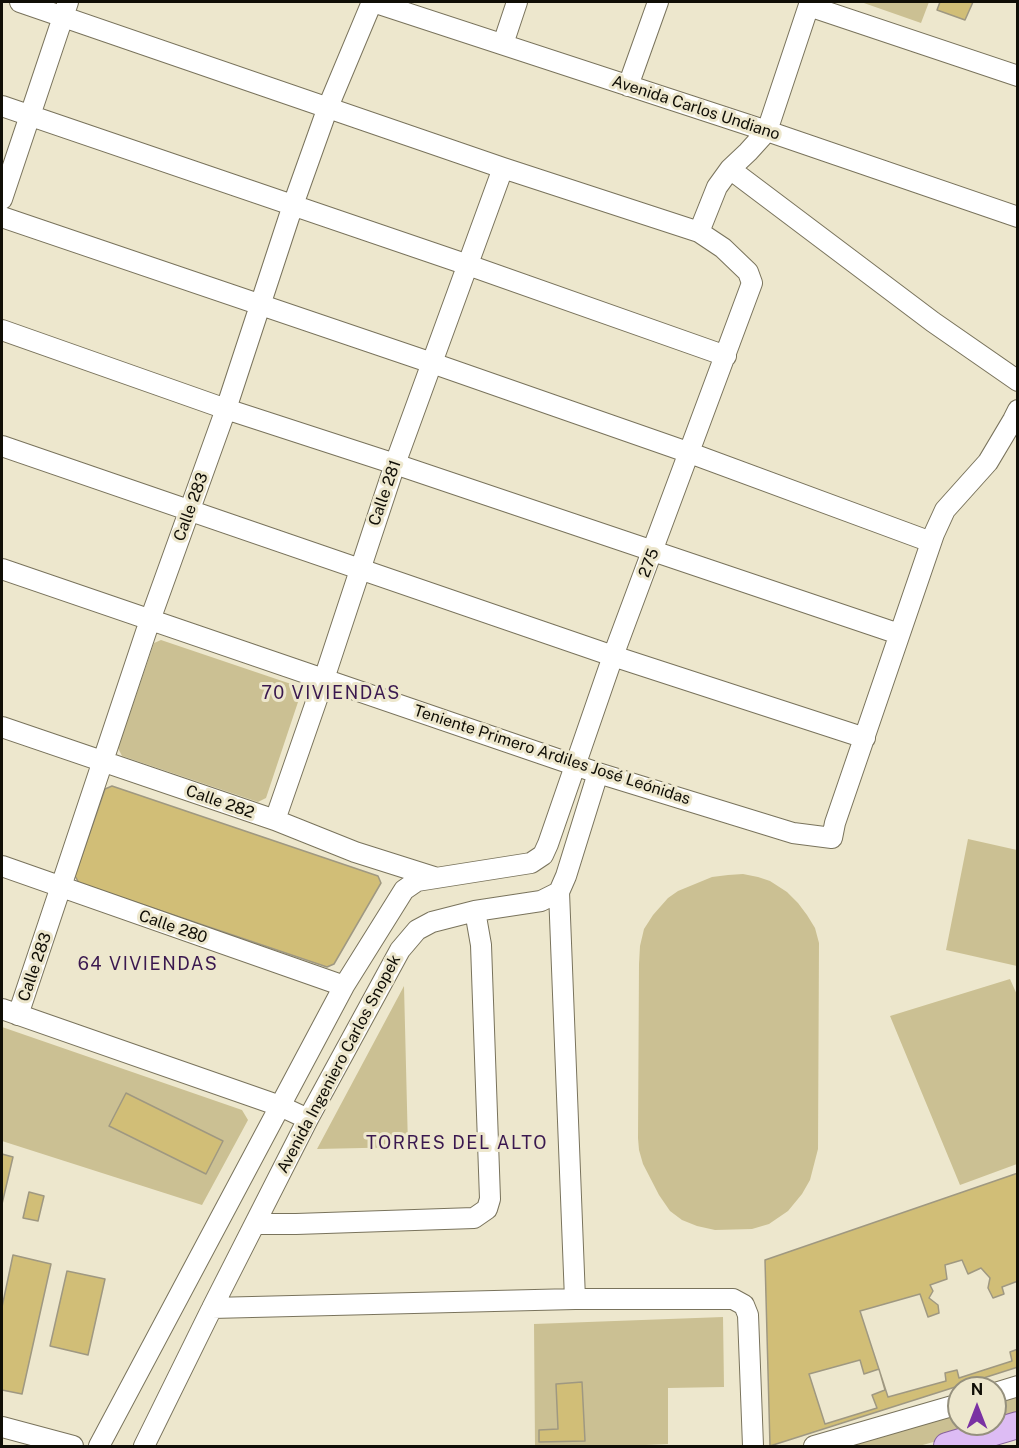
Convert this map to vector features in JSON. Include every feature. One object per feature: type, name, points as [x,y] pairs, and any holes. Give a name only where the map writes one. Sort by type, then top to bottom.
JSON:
[{"type":"main road","points":[[947,1446],[1017,1425]]},
{"type":"street","points":[[21,2],[66,9],[328,107],[503,168],[699,232],[717,187],[730,169],[767,131],[809,4],[1017,76]]},
{"type":"street","name":"Avenida Carlos Undiano","points":[[373,2],[767,131],[1017,217]]},
{"type":"street","name":"Calle 283","points":[[10,1012],[62,888],[150,620],[226,409],[293,205],[328,107],[373,2]]},
{"type":"street","points":[[503,44],[517,2]]},
{"type":"street","points":[[628,86],[658,2]]},
{"type":"street","points":[[2,199],[66,9]]},
{"type":"street","points":[[2,106],[468,265],[726,356]]},
{"type":"street","name":"Calle 281","points":[[275,820],[395,464],[503,168]]},
{"type":"street","points":[[730,169],[933,322],[1017,381]]},
{"type":"street","points":[[2,217],[690,453],[931,542]]},
{"type":"street","name":"275","points":[[548,844],[613,656],[752,283],[748,272],[723,248],[699,232]]},
{"type":"street","points":[[2,330],[226,409],[899,634]]},
{"type":"street","points":[[2,446],[613,656],[864,738],[931,542],[945,510],[988,462],[1017,410]]},
{"type":"street","name":"Teniente Primero Ardiles José Leónidas","points":[[2,569],[598,773],[793,833],[832,838],[864,738]]},
{"type":"street","name":"Calle 282","points":[[2,727],[275,820],[355,852],[437,878]]},
{"type":"street","points":[[575,1299],[559,892],[598,773]]},
{"type":"street","name":"Avenida Ingeniero Carlos Snopek","points":[[99,1446],[344,986],[404,890],[417,881],[531,863],[543,855],[548,844]]},
{"type":"street","name":"Calle 280","points":[[2,866],[344,986]]},
{"type":"street","name":"Avenida Ingeniero Carlos Snopek","points":[[144,1446],[308,1119],[400,950],[417,930],[432,922],[475,911],[541,901],[559,892]]},
{"type":"street","points":[[255,1224],[474,1218],[488,1209],[490,1199],[481,945],[475,911]]},
{"type":"street","points":[[10,1012],[280,1106],[308,1119]]},
{"type":"street","points":[[212,1308],[575,1299],[733,1299],[744,1305],[748,1315],[753,1446]]},
{"type":"street","points":[[814,1446],[947,1407]]},
{"type":"street","points":[[2,1427],[73,1446]]},
{"type":"shaded area","points":[[861,2],[929,2],[921,23]]},
{"type":"shaded area","points":[[161,640],[297,686],[301,693],[266,798],[258,802],[122,756],[118,748],[154,643]]},
{"type":"shaded area","points":[[968,839],[1017,850],[1017,966],[946,950]]},
{"type":"shaded area","points":[[743,874],[770,881],[787,892],[798,903],[815,928],[819,943],[818,1149],[810,1180],[788,1211],[769,1224],[752,1229],[715,1230],[682,1220],[670,1211],[643,1164],[639,1150],[640,946],[644,929],[653,915],[668,898],[678,891],[712,877]]},
{"type":"shaded area","points":[[1010,979],[1018,997],[1017,1164],[960,1185],[890,1016]]},
{"type":"shaded area","points":[[404,986],[408,1147],[317,1149]]},
{"type":"shaded area","points":[[2,1027],[242,1110],[248,1120],[202,1205],[2,1141]]},
{"type":"shaded area","points":[[723,1317],[724,1387],[668,1388],[668,1444],[535,1446],[534,1324]]},
{"type":"shaded area","points":[[1017,1395],[1017,1417],[1007,1420],[1007,1398]]},
{"type":"shaded area","points":[[947,1416],[947,1436],[955,1436],[919,1446],[842,1446]]},
{"type":"building","points":[[940,2],[973,2],[965,20],[937,10]]},
{"type":"building","points":[[112,786],[378,876],[381,883],[334,964],[327,967],[79,883],[75,876],[105,789]]},
{"type":"building","points":[[126,1093],[223,1141],[206,1174],[109,1126]]},
{"type":"building","points":[[2,1154],[13,1157],[2,1204]]},
{"type":"building","points":[[1018,1173],[1018,1367],[990,1376],[947,1376],[947,1390],[770,1446],[765,1260]]},
{"type":"building","points":[[29,1192],[44,1196],[38,1221],[23,1218]]},
{"type":"building","points":[[13,1255],[51,1264],[22,1394],[2,1390],[2,1307]]},
{"type":"building","points":[[962,1260],[968,1274],[981,1268],[990,1278],[988,1288],[993,1298],[1004,1294],[1002,1287],[1018,1281],[1018,1349],[1010,1352],[1012,1361],[965,1376],[958,1376],[957,1370],[945,1373],[946,1381],[888,1397],[860,1311],[920,1294],[928,1317],[939,1313],[938,1305],[929,1298],[933,1291],[930,1285],[947,1279],[945,1265]]},
{"type":"building","points":[[67,1271],[105,1279],[88,1355],[50,1346]]},
{"type":"building","points":[[860,1360],[864,1374],[879,1369],[885,1390],[872,1395],[877,1408],[825,1424],[809,1374]]},
{"type":"building","points":[[582,1382],[585,1441],[539,1442],[539,1430],[558,1429],[556,1384]]},
{"type":"district","name":"70 VIVIENDAS","points":[[331,693]]},
{"type":"district","name":"64 VIVIENDAS","points":[[148,964]]},
{"type":"district","name":"TORRES DEL ALTO","points":[[457,1143]]}]
